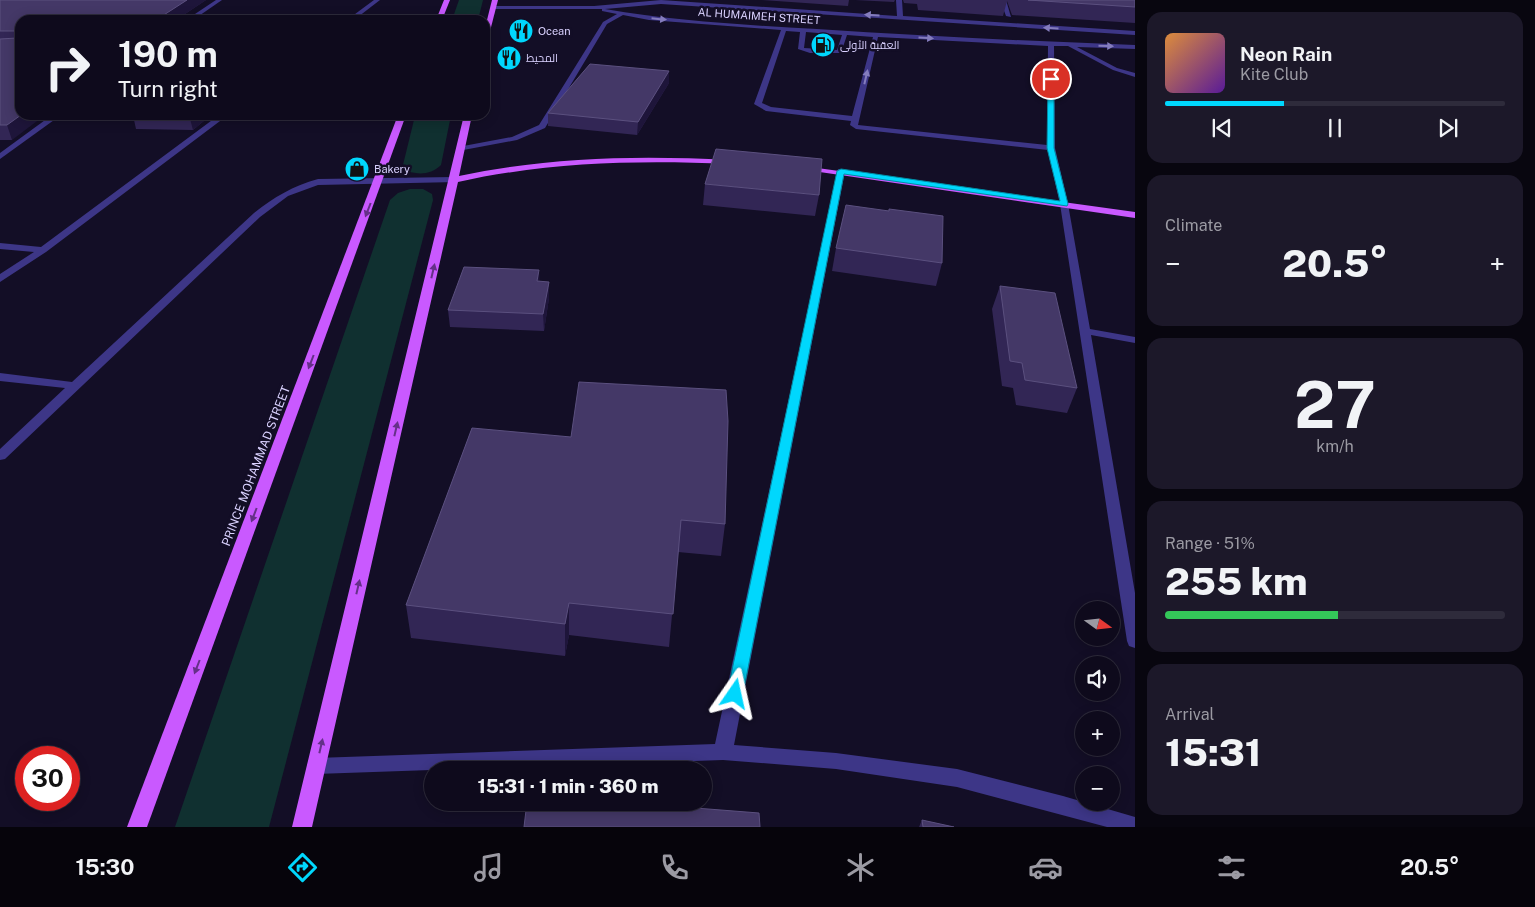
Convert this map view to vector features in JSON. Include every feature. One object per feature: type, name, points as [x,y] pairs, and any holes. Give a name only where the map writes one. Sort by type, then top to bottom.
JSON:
[{"type":"main road","points":[[441,15],[447,0]]},
{"type":"main road","points":[[490,19],[495,0]]},
{"type":"main road","name":"PRINCE MOHAMMAD STREET","points":[[137,827],[400,120]]},
{"type":"main road","points":[[302,827],[467,120]]},
{"type":"main road","points":[[454,180],[513,167],[558,163],[638,160],[739,162]]},
{"type":"main road","points":[[795,167],[841,171],[1135,214]]},
{"type":"street","points":[[196,15],[219,0]]},
{"type":"street","points":[[357,15],[377,0]]},
{"type":"street","points":[[899,0],[900,17]]},
{"type":"street","points":[[1003,0],[1009,16]]},
{"type":"street","name":"AL HUMAIMEH STREET","points":[[594,8],[617,2],[688,3],[1135,33]]},
{"type":"street","points":[[640,16],[626,11],[642,2]]},
{"type":"street","points":[[493,7],[594,8]]},
{"type":"street","name":"AL HUMAIMEH STREET","points":[[594,8],[621,14],[784,29],[1050,45],[1135,47]]},
{"type":"street","points":[[461,149],[522,136],[542,126],[606,23],[621,14]]},
{"type":"street","points":[[784,29],[758,104],[769,109],[856,119]]},
{"type":"street","points":[[803,30],[801,48],[833,53],[839,51],[846,33]]},
{"type":"street","points":[[876,35],[854,126],[864,129],[1051,148]]},
{"type":"street","points":[[1050,45],[1051,148],[1064,204],[1135,642]]},
{"type":"street","points":[[1069,45],[1115,70],[1135,75]]},
{"type":"street","points":[[0,158],[50,120]]},
{"type":"street","points":[[0,279],[43,250],[217,120]]},
{"type":"street","points":[[723,752],[841,171]]},
{"type":"street","points":[[0,456],[257,215],[282,194],[318,182],[454,180]]},
{"type":"street","points":[[0,246],[43,250]]},
{"type":"street","points":[[1085,331],[1135,340]]},
{"type":"street","points":[[0,377],[74,386]]},
{"type":"street","points":[[316,766],[723,752],[836,761],[957,778],[1063,805],[1135,826]]},
{"type":"green space","points":[[459,0],[483,0],[479,15],[454,15]]},
{"type":"green space","points":[[414,120],[450,120],[441,165],[427,173],[402,169]]},
{"type":"green space","points":[[410,189],[423,189],[432,194],[433,200],[269,827],[175,827],[390,200],[398,193]]},
{"type":"building","points":[[0,0],[187,0],[164,15],[15,15],[15,31],[0,31]]},
{"type":"building","points":[[1028,0],[1135,0],[1135,7]]},
{"type":"building","points":[[15,38],[15,119],[7,125],[0,125],[0,39]]},
{"type":"building","points":[[590,64],[669,71],[638,122],[548,113]]},
{"type":"building","points":[[716,149],[822,159],[819,195],[705,184]]},
{"type":"building","points":[[846,205],[943,216],[942,263],[836,248]]},
{"type":"building","points":[[464,267],[539,270],[537,281],[549,282],[543,314],[448,310]]},
{"type":"building","points":[[1000,286],[1055,293],[1077,388],[1025,380],[1022,363],[1010,361]]},
{"type":"building","points":[[579,382],[726,390],[728,421],[725,524],[681,520],[673,614],[569,603],[565,624],[406,605],[472,428],[571,437]]},
{"type":"building","points":[[712,809],[759,813],[760,827],[524,827],[526,811],[712,811]]},
{"type":"building","points":[[922,820],[954,827],[923,827]]},
{"type":"place","name":"Ocean","points":[[521,31]]},
{"type":"place","name":"العقبة الأولى","points":[[823,45]]},
{"type":"place","name":"المحيط","points":[[509,58]]},
{"type":"place","name":"Bakery","points":[[357,169]]},
{"type":"route","points":[[735,694],[841,171],[1064,204],[1051,148],[1051,79]]}]
